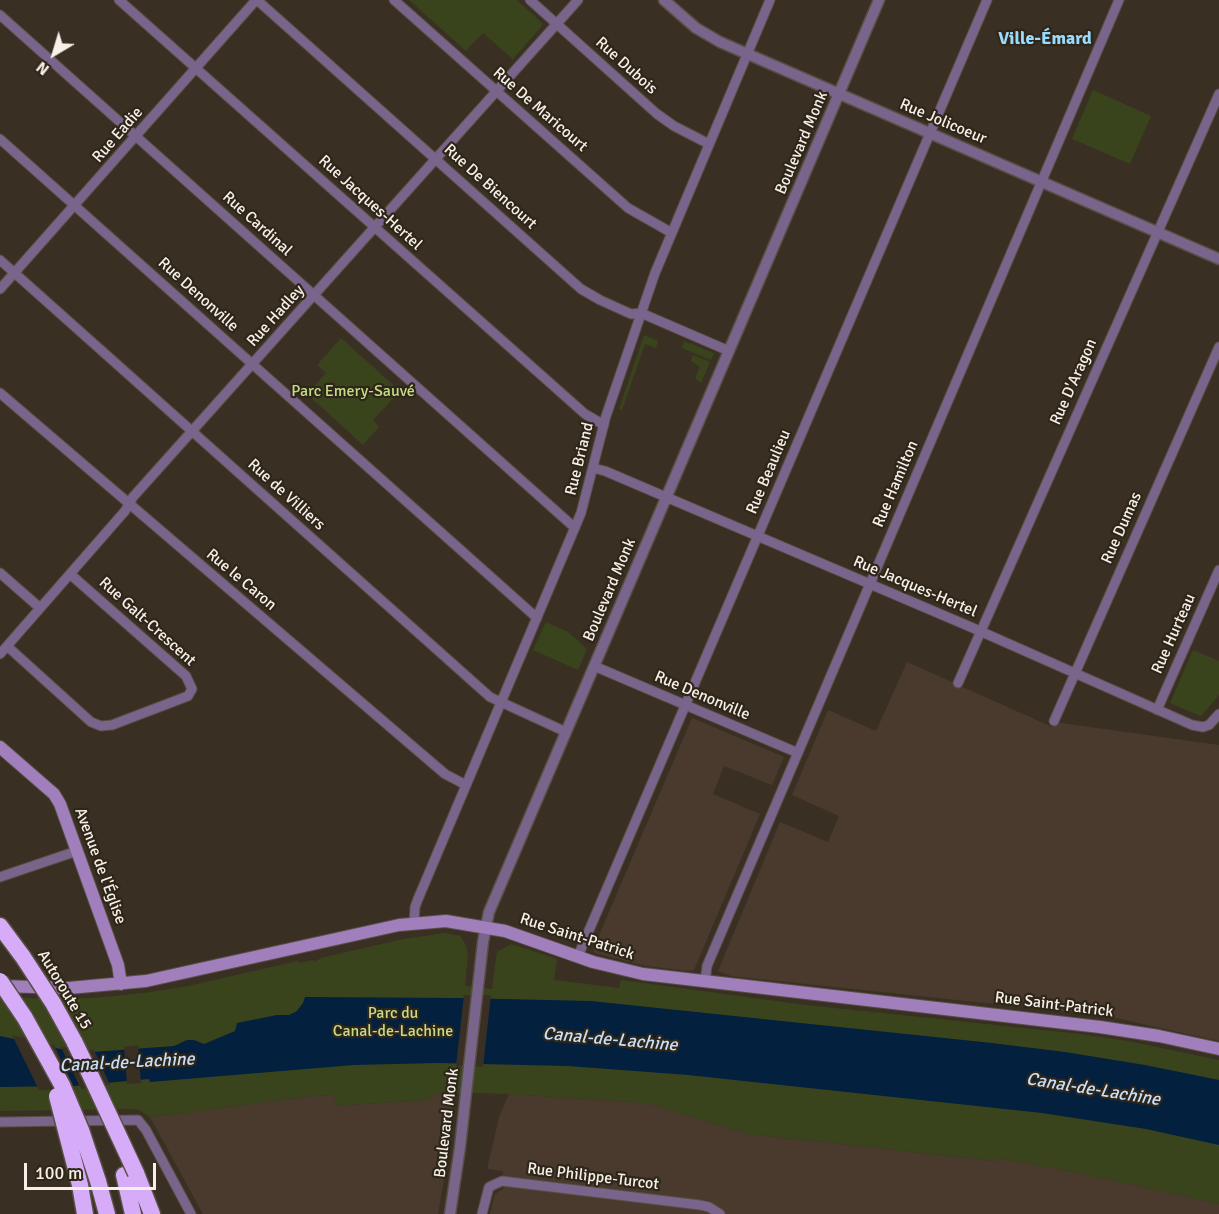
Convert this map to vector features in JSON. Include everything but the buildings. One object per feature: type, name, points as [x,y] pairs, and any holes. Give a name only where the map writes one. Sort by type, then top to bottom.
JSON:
[{"type":"highway","name":"Autoroute 15","points":[[0,926],[47,993],[89,1072],[130,1174]]},
{"type":"highway","points":[[0,981],[38,1041],[74,1112],[107,1214]]},
{"type":"highway","points":[[38,1041],[60,1105],[86,1214]]},
{"type":"highway","points":[[130,1174],[133,1211]]},
{"type":"highway","points":[[130,1174],[152,1214]]},
{"type":"main road","name":"Avenue de l'Église","points":[[0,747],[57,799],[118,965],[121,984]]},
{"type":"main road","name":"Rue Saint-Patrick","points":[[0,987],[69,988],[121,984],[185,974],[414,923],[446,921],[505,931],[624,970],[705,982],[1100,1027],[1219,1049]]},
{"type":"street","name":"Rue Jacques-Hertel","points":[[119,0],[585,414],[604,425]]},
{"type":"street","name":"Rue Eadie","points":[[0,289],[257,0]]},
{"type":"street","name":"Rue De Biencourt","points":[[257,0],[581,290],[631,314],[641,313],[729,351]]},
{"type":"street","name":"Rue De Maricourt","points":[[394,0],[628,208],[672,233]]},
{"type":"street","name":"Rue Dubois","points":[[530,0],[666,120],[709,144]]},
{"type":"street","name":"Rue Hadley","points":[[0,654],[193,431],[578,0]]},
{"type":"street","name":"Rue Jolicoeur","points":[[664,0],[704,33],[747,54],[1219,259]]},
{"type":"street","name":"Rue Briand","points":[[414,923],[415,907],[575,528],[586,497],[604,425],[641,313],[672,233],[770,0]]},
{"type":"street","name":"Boulevard Monk","points":[[450,1214],[459,1154],[477,987],[486,927],[492,905],[879,0]]},
{"type":"street","name":"Rue Beaulieu","points":[[578,956],[987,0]]},
{"type":"street","name":"Rue Hamilton","points":[[705,982],[707,966],[1119,0]]},
{"type":"street","name":"Rue Cardinal","points":[[0,15],[575,528]]},
{"type":"street","name":"Rue D'Aragon","points":[[958,683],[1219,94]]},
{"type":"street","name":"Rue Denonville","points":[[0,139],[537,618]]},
{"type":"street","name":"Rue de Villiers","points":[[0,260],[490,697],[566,732]]},
{"type":"street","name":"Rue Dumas","points":[[1054,721],[1219,347]]},
{"type":"street","name":"Rue le Caron","points":[[0,393],[445,774],[466,785]]},
{"type":"street","name":"Rue Jacques-Hertel","points":[[593,468],[606,471],[758,536],[1198,727],[1209,725],[1219,714]]},
{"type":"street","name":"Rue Hurteau","points":[[1157,710],[1219,570]]},
{"type":"street","points":[[0,573],[40,608]]},
{"type":"street","name":"Rue Galt-Crescent","points":[[7,646],[92,722],[101,726],[112,725],[188,696],[192,689],[186,676],[70,574]]},
{"type":"street","name":"Rue Denonville","points":[[594,666],[798,753]]},
{"type":"street","points":[[0,877],[77,851]]},
{"type":"street","points":[[0,1122],[138,1120],[146,1130],[191,1214]]},
{"type":"street","name":"Rue Philippe-Turcot","points":[[482,1214],[489,1187],[502,1181],[700,1205],[709,1207],[720,1214]]},
{"type":"shaded area","points":[[907,662],[1052,727],[1054,722],[1219,745],[1219,1041],[1107,1016],[731,976],[718,971],[780,822],[828,842],[839,816],[792,795],[828,710],[876,731]]},
{"type":"shaded area","points":[[692,718],[784,757],[772,785],[724,766],[713,794],[760,814],[694,970],[646,966],[595,953],[594,947]]},
{"type":"shaded area","points":[[437,1092],[453,1093],[451,1102],[454,1116],[438,1214],[203,1214],[150,1117],[314,1096],[336,1095],[333,1106],[427,1100]]},
{"type":"shaded area","points":[[509,1094],[646,1103],[749,1134],[994,1161],[1004,1159],[1219,1204],[1219,1214],[490,1214],[495,1194],[503,1189],[503,1171],[487,1169],[499,1117]]},
{"type":"green space","points":[[409,0],[517,0],[542,23],[542,26],[513,59],[483,33],[466,51]]},
{"type":"green space","points":[[1093,90],[1151,116],[1130,164],[1072,139]]},
{"type":"green space","points":[[644,335],[658,341],[656,348],[645,344],[622,410],[619,409]]},
{"type":"green space","name":"Parc Emery-Sauvé","points":[[341,338],[400,391],[373,420],[379,427],[363,445],[307,394],[326,373],[317,365]]},
{"type":"green space","points":[[684,341],[714,353],[711,360],[682,348]]},
{"type":"green space","points":[[693,355],[710,362],[701,383],[695,378],[700,367],[691,361]]},
{"type":"green space","points":[[546,622],[568,632],[587,649],[578,670],[533,650]]},
{"type":"green space","points":[[1193,650],[1219,661],[1219,695],[1200,716],[1170,703]]},
{"type":"green space","name":"Parc du Canal-de-Lachine","points":[[445,933],[460,936],[466,945],[468,956],[465,986],[492,989],[497,952],[511,944],[557,959],[554,980],[619,988],[621,980],[806,1005],[1081,1034],[1128,1041],[1219,1060],[1219,1204],[1004,1159],[994,1161],[749,1134],[646,1103],[437,1092],[427,1100],[332,1106],[336,1095],[314,1096],[150,1117],[139,1110],[131,1109],[0,1111],[0,996],[41,999],[93,998],[144,993],[188,986],[298,961],[299,963],[313,960],[314,962],[321,958],[403,939]]},
{"type":"water","name":"Canal-de-Lachine","points":[[305,997],[591,1001],[1065,1052],[1219,1080],[1219,1145],[1146,1129],[1042,1113],[688,1075],[568,1066],[438,1063],[354,1065],[150,1082],[149,1079],[74,1086],[0,1087],[0,1036],[79,1053],[174,1046],[187,1040],[204,1044],[235,1031],[237,1023],[277,1015],[289,1015],[297,1011]]},
{"type":"pier","points":[[464,995],[491,995],[483,1067],[456,1066]]},
{"type":"pier","points":[[12,1035],[54,1045],[75,1089],[39,1090]]},
{"type":"pier","points":[[138,1045],[141,1083],[127,1084],[124,1047]]},
{"type":"pier","points":[[61,1047],[94,1050],[110,1085],[81,1089]]},
{"type":"district","name":"Ville-Émard","points":[[1045,39]]}]
